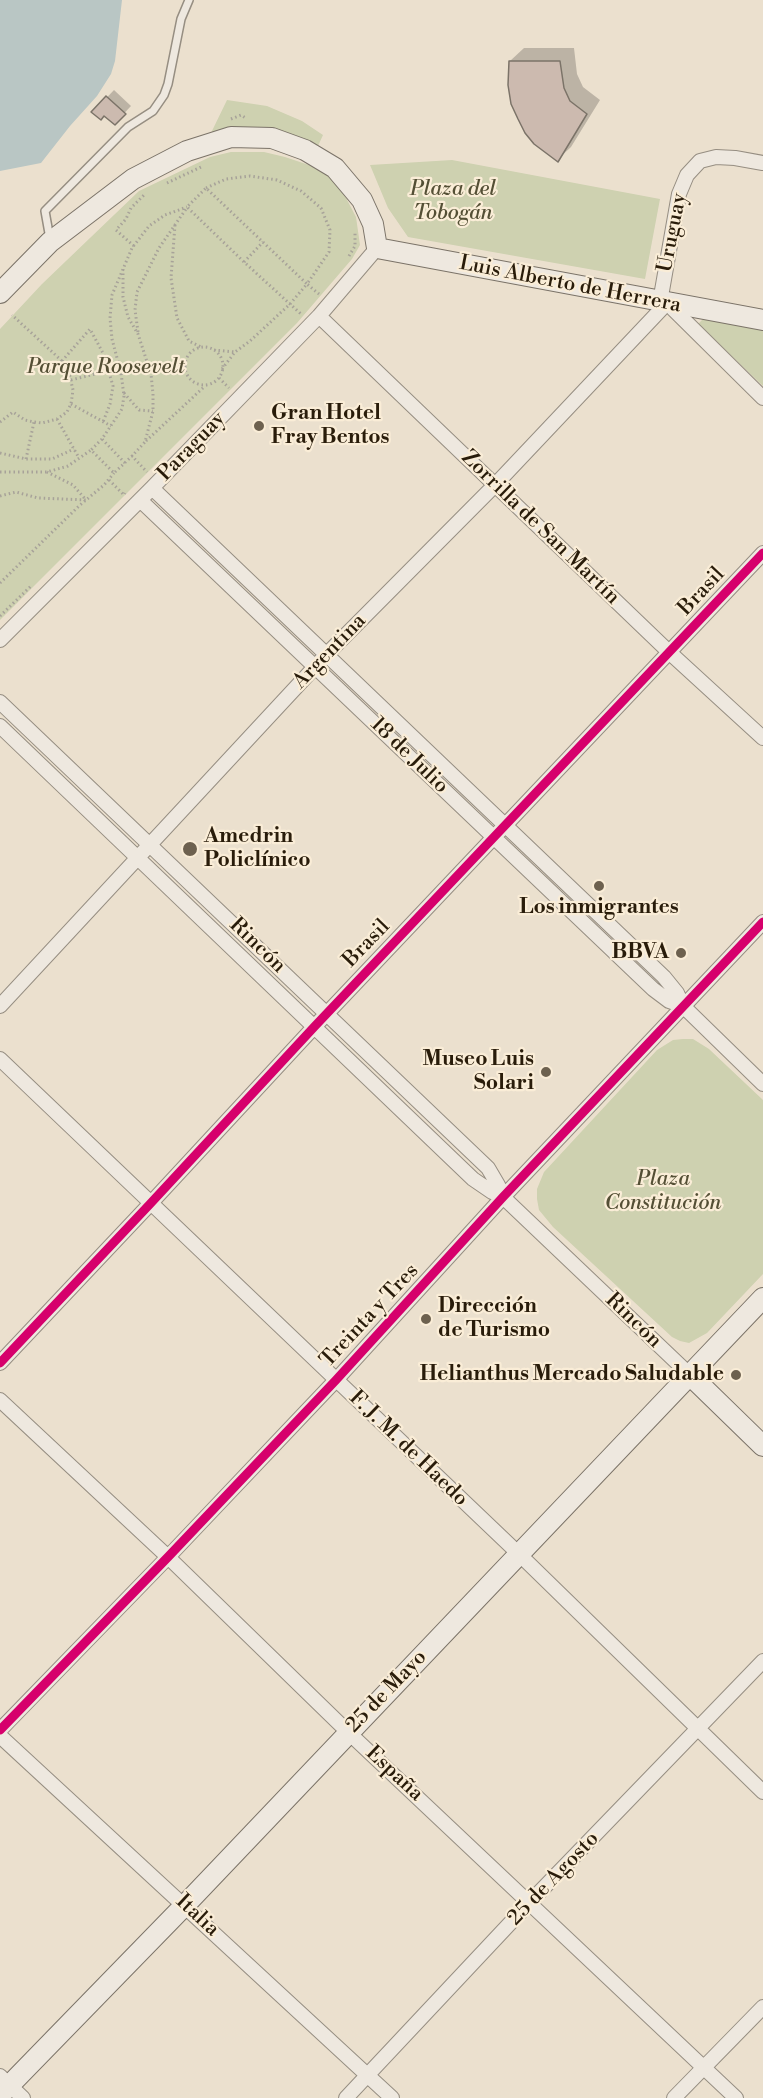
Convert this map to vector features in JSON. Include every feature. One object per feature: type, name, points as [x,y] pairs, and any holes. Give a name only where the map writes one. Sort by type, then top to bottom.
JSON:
[{"type":"street","points":[[0,293],[50,242],[133,179],[187,151],[231,137],[272,138],[305,150],[335,168],[362,200],[373,224],[377,248]]},
{"type":"street","name":"Uruguay","points":[[663,302],[679,194],[687,175],[700,161],[716,157],[763,163]]},
{"type":"street","name":"Luis Alberto de Herrera","points":[[377,248],[763,320]]},
{"type":"street","name":"Paraguay","points":[[0,640],[152,488],[314,312],[377,248]]},
{"type":"street","points":[[663,302],[763,398]]},
{"type":"street","name":"Argentina","points":[[0,1006],[315,666],[495,485],[663,302]]},
{"type":"street","name":"Zorrilla de San Martín","points":[[314,312],[669,652],[763,738]]},
{"type":"street","name":"18 de Julio","points":[[152,488],[664,977],[677,993],[683,1006],[763,1084]]},
{"type":"street","name":"18 de Julio","points":[[140,500],[652,989],[669,1001],[683,1006]]},
{"type":"street","name":"Brasil","points":[[0,1363],[327,1013],[763,553]]},
{"type":"street","name":"Rincón","points":[[0,702],[488,1168],[503,1197]]},
{"type":"street","name":"Rincón","points":[[0,726],[473,1179],[503,1197],[763,1446]]},
{"type":"street","name":"Treinta y Tres","points":[[0,1730],[336,1380],[503,1197],[763,922]]},
{"type":"street","name":"F. J. M. de Haedo","points":[[0,1059],[519,1554],[763,1791]]},
{"type":"street","name":"25 de Mayo","points":[[8,2089],[763,1298]]},
{"type":"street","name":"España","points":[[0,1400],[736,2098]]},
{"type":"street","name":"25 de Agosto","points":[[346,2098],[530,1902],[763,1661]]},
{"type":"street","name":"Italia","points":[[0,1736],[392,2098]]},
{"type":"street","points":[[674,2098],[763,2007]]},
{"type":"lane","points":[[50,242],[45,211],[128,127],[153,111],[164,95],[180,20],[189,0]]},
{"type":"path","points":[[162,186],[203,166]]},
{"type":"path","points":[[145,442],[153,411],[151,374],[138,334],[135,310],[137,292],[147,268],[175,223],[206,188],[226,179],[250,176],[277,180],[301,191],[321,208],[330,230],[329,252],[290,304],[235,352],[222,369]]},
{"type":"path","points":[[206,188],[320,294],[314,301]]},
{"type":"path","points":[[134,246],[116,230],[126,219],[130,208],[144,194],[153,190]]},
{"type":"path","points":[[0,472],[47,472],[68,466],[91,450],[112,427],[122,409],[123,392],[112,339],[110,318],[112,295],[123,267],[148,226],[165,215],[187,207]]},
{"type":"path","points":[[187,207],[302,315],[314,312]]},
{"type":"path","points":[[175,223],[171,278],[177,318],[189,341],[201,347],[235,352]]},
{"type":"path","points":[[346,263],[355,246],[354,225]]},
{"type":"path","points":[[244,262],[263,242]]},
{"type":"path","points":[[123,267],[123,297],[128,317],[138,334]]},
{"type":"path","points":[[0,422],[13,412],[25,420],[34,422],[42,423],[57,419],[67,412],[73,390],[62,361],[12,315]]},
{"type":"path","points":[[62,361],[90,329],[104,355],[112,386],[110,404],[103,422]]},
{"type":"path","points":[[201,347],[189,353],[185,370],[191,381],[206,385]]},
{"type":"path","points":[[0,583],[145,442],[206,385],[219,378],[222,360],[214,350]]},
{"type":"path","points":[[71,380],[119,368]]},
{"type":"path","points":[[219,378],[229,388]]},
{"type":"path","points":[[123,392],[139,410],[153,411]]},
{"type":"path","points":[[71,404],[112,427]]},
{"type":"path","points":[[57,419],[79,458]]},
{"type":"path","points":[[26,459],[34,422]]},
{"type":"path","points":[[102,440],[125,463]]},
{"type":"path","points":[[0,453],[26,459],[52,459],[74,449]]},
{"type":"path","points":[[91,450],[114,473]]},
{"type":"path","points":[[132,456],[147,471],[140,479]]},
{"type":"path","points":[[47,472],[73,486],[86,500]]},
{"type":"path","points":[[108,479],[124,495],[132,487]]},
{"type":"path","points":[[0,496],[16,492],[38,498],[86,500]]},
{"type":"green space","points":[[227,100],[267,106],[302,121],[323,135],[318,146],[211,133]]},
{"type":"green space","name":"Parque Roosevelt","points":[[231,152],[264,152],[285,157],[309,165],[331,178],[345,196],[356,217],[360,245],[352,259],[297,323],[0,620],[0,329],[42,284],[139,191],[210,157]]},
{"type":"green space","name":"Plaza del Tobogán","points":[[452,160],[660,199],[645,279],[408,237],[388,208],[370,165]]},
{"type":"green space","points":[[705,317],[763,328],[763,386],[698,324]]},
{"type":"green space","name":"Plaza Constitución","points":[[693,1039],[709,1049],[763,1100],[763,1274],[707,1333],[689,1343],[672,1337],[553,1227],[539,1210],[537,1199],[537,1189],[544,1172],[657,1050],[673,1040]]},
{"type":"shaded area","points":[[0,0],[122,0],[115,61],[111,74],[97,96],[41,163],[0,171]]},
{"type":"building","points":[[509,61],[560,61],[564,88],[570,101],[587,114],[558,162],[534,144],[518,119],[511,104],[508,85]]},
{"type":"building","points":[[106,96],[126,114],[115,125],[104,116],[101,120],[91,112]]},
{"type":"cycle path","points":[[0,1363],[763,553]]},
{"type":"cycle path","points":[[0,1730],[336,1380],[503,1197],[763,922]]},
{"type":"place","name":"Gran Hotel Fray Bentos","points":[[259,426]]},
{"type":"place","name":"Amedrin Policlínico","points":[[190,849]]},
{"type":"place","name":"Los inmigrantes","points":[[599,886]]},
{"type":"place","name":"BBVA","points":[[681,953]]},
{"type":"place","name":"Museo Luis Solari","points":[[546,1072]]},
{"type":"place","name":"Dirección de Turismo","points":[[426,1319]]},
{"type":"place","name":"Helianthus Mercado Saludable","points":[[736,1375]]}]
